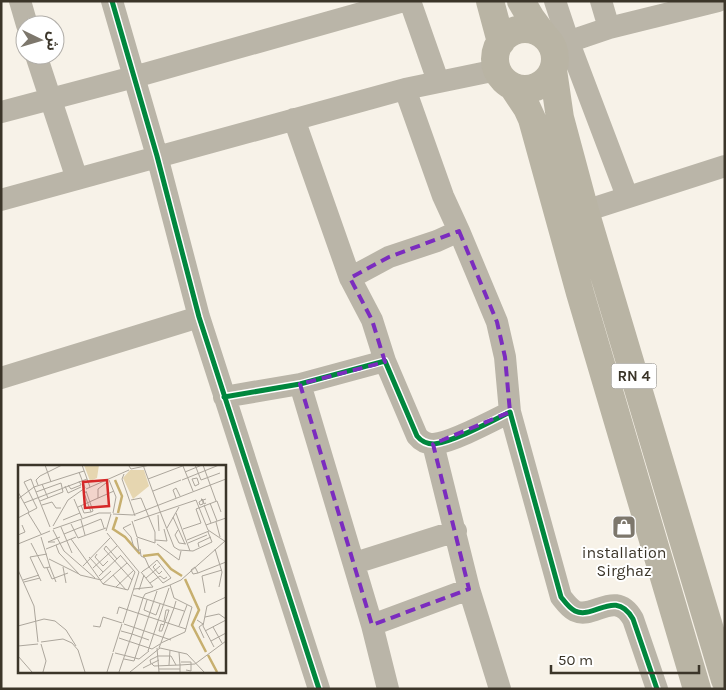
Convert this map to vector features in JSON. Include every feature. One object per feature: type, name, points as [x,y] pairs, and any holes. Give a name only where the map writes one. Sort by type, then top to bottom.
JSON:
[{"type":"highway","points":[[490,1],[501,42]]},
{"type":"highway","name":"RN 4","points":[[521,1],[530,18],[555,49],[560,118],[585,211],[725,680]]},
{"type":"highway","points":[[522,29],[534,31],[555,49],[546,80],[536,87],[525,89],[505,78],[495,60],[496,51],[501,42],[510,33],[522,29]]},
{"type":"highway","name":"RN 4","points":[[505,78],[527,108],[533,125],[580,293],[698,689]]},
{"type":"street","points":[[20,1],[24,15]]},
{"type":"street","points":[[112,1],[157,156],[198,316],[319,689]]},
{"type":"street","points":[[1,112],[134,77],[404,1]]},
{"type":"street","points":[[410,1],[438,81]]},
{"type":"street","points":[[555,1],[555,49],[627,196]]},
{"type":"street","points":[[601,1],[609,28]]},
{"type":"street","points":[[555,49],[609,28],[718,1]]},
{"type":"street","points":[[39,65],[77,179]]},
{"type":"street","points":[[1,200],[438,81],[505,78]]},
{"type":"street","points":[[405,89],[443,196],[497,322],[506,357],[510,412],[561,596],[567,605],[581,613],[611,606],[622,606],[628,611],[633,619],[657,689]]},
{"type":"street","points":[[294,119],[350,278],[372,320],[385,361],[417,436],[421,441],[433,444],[472,430],[510,412]]},
{"type":"street","points":[[585,211],[725,166]]},
{"type":"street","points":[[350,278],[389,257],[437,241],[459,231]]},
{"type":"street","points":[[1,378],[198,316]]},
{"type":"street","points":[[224,398],[300,384],[385,361]]},
{"type":"street","points":[[300,384],[355,563],[388,689]]},
{"type":"street","points":[[433,444],[469,588],[500,689]]},
{"type":"street","points":[[355,563],[456,530]]},
{"type":"street","points":[[372,624],[469,588]]},
{"type":"highlighted area","points":[[459,231],[497,322],[505,357],[510,412],[433,444],[469,589],[372,625],[300,384],[385,362],[372,320],[350,278],[389,257]]},
{"type":"cycle path","points":[[112,1],[157,156],[199,317],[319,689]]},
{"type":"cycle path","points":[[224,397],[300,384],[385,361],[417,436],[422,441],[434,444],[442,442],[472,431],[510,412],[561,597],[573,610],[582,613],[612,605],[626,610],[633,619],[657,689]]},
{"type":"place","name":"installation Sirghaz","points":[[624,527]]}]
